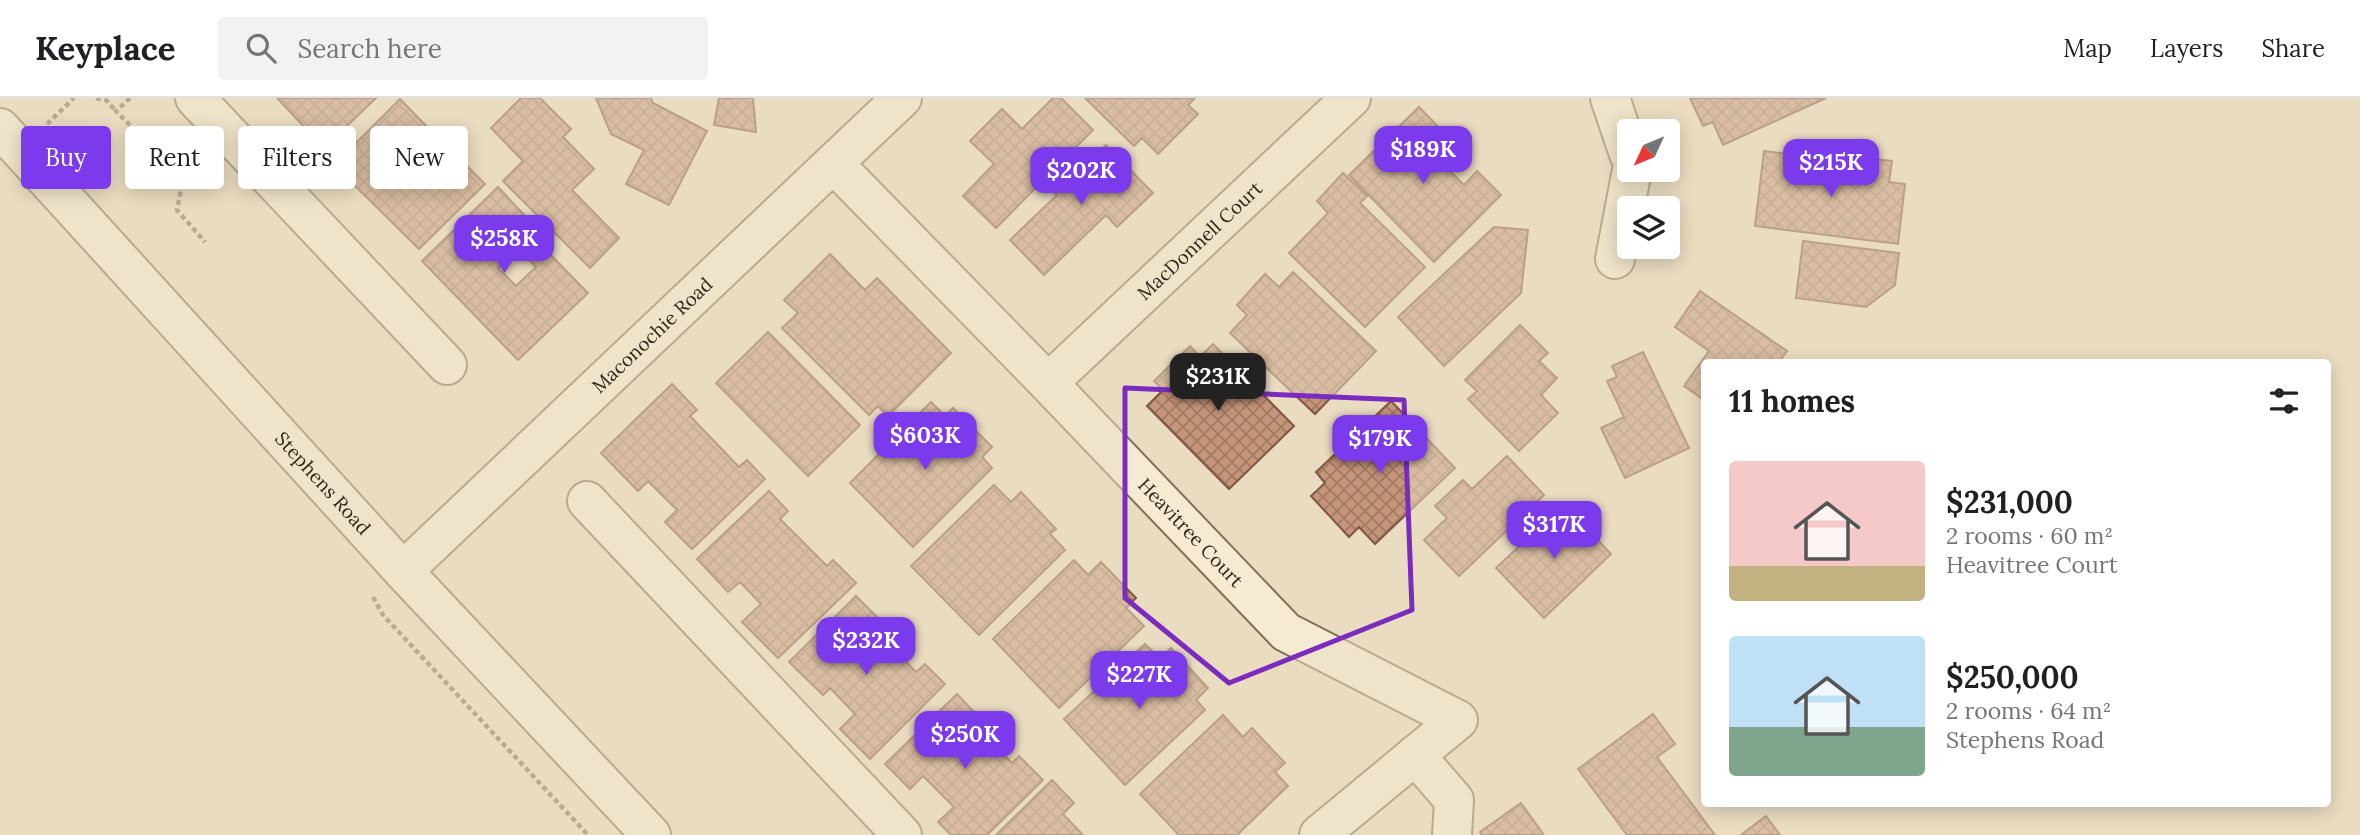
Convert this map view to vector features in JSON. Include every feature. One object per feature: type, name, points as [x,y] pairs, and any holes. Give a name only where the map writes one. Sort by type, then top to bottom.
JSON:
[{"type":"street","points":[[195,98],[447,365]]},
{"type":"street","name":"Maconochie Road","points":[[402,571],[902,98]]},
{"type":"street","name":"MacDonnell Court","points":[[1048,383],[1351,98]]},
{"type":"street","points":[[1610,98],[1617,119]]},
{"type":"street","name":"Stephens Road","points":[[0,128],[402,571],[650,835]]},
{"type":"street","name":"Heavitree Court","points":[[834,164],[1286,632],[1458,720],[1319,835]]},
{"type":"street","points":[[1615,259],[1630,182]]},
{"type":"street","points":[[587,500],[902,835]]},
{"type":"street","points":[[1415,755],[1454,800],[1452,835]]},
{"type":"path","points":[[96,98],[106,100],[183,179],[177,210],[205,242]]},
{"type":"path","points":[[116,111],[130,98]]},
{"type":"highlighted area","points":[[1125,388],[1404,400],[1412,610],[1229,683],[1125,598]]},
{"type":"building","points":[[277,98],[376,98],[347,126],[303,126]]},
{"type":"building","points":[[521,98],[540,98],[571,129],[563,137],[594,169],[572,190],[619,238],[590,268],[503,181],[523,161],[491,128]]},
{"type":"building","points":[[596,98],[651,98],[653,103],[707,131],[669,205],[626,184],[644,150],[611,134]]},
{"type":"building","points":[[719,98],[753,98],[756,132],[714,125]]},
{"type":"building","points":[[1053,98],[1061,98],[1093,130],[996,228],[963,196],[994,164],[970,141],[1002,109],[1022,129]]},
{"type":"building","points":[[1085,98],[1195,98],[1188,105],[1198,114],[1158,154],[1142,138],[1134,146]]},
{"type":"building","points":[[1690,98],[1826,98],[1723,145],[1713,122],[1703,126]]},
{"type":"building","points":[[400,99],[426,126],[373,126]]},
{"type":"building","points":[[1419,107],[1449,138],[1433,154],[1464,185],[1477,171],[1501,195],[1434,262],[1349,175]]},
{"type":"building","points":[[370,129],[370,189],[468,189],[468,167],[485,184],[419,249],[356,187],[356,143]]},
{"type":"building","points":[[1106,145],[1153,193],[1117,227],[1106,215],[1044,275],[1010,240],[1057,195],[1049,187],[1086,151],[1093,158]]},
{"type":"building","points":[[1764,151],[1803,156],[1801,170],[1845,175],[1847,156],[1892,161],[1889,182],[1905,184],[1898,244],[1755,226]]},
{"type":"building","points":[[1343,173],[1367,196],[1360,203],[1425,267],[1365,327],[1289,253],[1328,213],[1317,201]]},
{"type":"building","points":[[498,187],[544,236],[521,258],[515,252],[498,268],[516,286],[536,267],[530,261],[544,248],[588,293],[518,360],[422,261]]},
{"type":"building","points":[[1494,227],[1528,230],[1521,293],[1444,366],[1398,317]]},
{"type":"building","points":[[1803,241],[1899,253],[1895,285],[1866,307],[1796,298]]},
{"type":"building","points":[[830,254],[865,290],[877,278],[951,353],[888,416],[878,406],[869,415],[782,328],[798,313],[784,300]]},
{"type":"building","points":[[1293,272],[1376,351],[1315,414],[1230,333],[1247,315],[1237,305],[1265,274],[1279,287]]},
{"type":"building","points":[[1700,291],[1787,351],[1781,359],[1703,359],[1709,351],[1675,327]]},
{"type":"building","points":[[1520,325],[1548,353],[1539,361],[1557,378],[1541,395],[1558,413],[1519,451],[1468,399],[1477,391],[1465,380]]},
{"type":"building","points":[[768,332],[860,425],[808,476],[716,383]]},
{"type":"building","points":[[1213,344],[1294,426],[1229,489],[1147,406],[1163,390],[1154,381],[1190,346],[1200,357]]},
{"type":"building","points":[[1643,352],[1689,448],[1625,478],[1601,428],[1624,417],[1607,381],[1617,377],[1612,366]]},
{"type":"building","points":[[1701,362],[1701,398],[1684,386]]},
{"type":"building","points":[[672,384],[697,410],[690,416],[739,467],[747,460],[765,479],[692,549],[665,522],[677,510],[648,481],[638,491],[601,453]]},
{"type":"building","points":[[1391,401],[1455,468],[1375,544],[1359,527],[1349,537],[1311,496],[1325,483],[1316,472]]},
{"type":"building","points":[[931,402],[945,416],[953,408],[992,447],[982,457],[992,468],[913,547],[850,483]]},
{"type":"building","points":[[1507,456],[1544,495],[1459,576],[1424,540],[1447,518],[1435,506],[1463,480],[1472,489]]},
{"type":"building","points":[[994,485],[1011,502],[1021,492],[1056,529],[1050,534],[1065,550],[979,635],[911,566]]},
{"type":"building","points":[[769,491],[788,511],[780,519],[827,566],[833,560],[856,583],[778,658],[742,622],[761,604],[740,582],[728,592],[697,559]]},
{"type":"building","points":[[1564,504],[1611,554],[1544,618],[1496,568]]},
{"type":"building","points":[[1074,560],[1088,575],[1101,562],[1136,598],[1126,608],[1144,626],[1059,708],[993,639]]},
{"type":"building","points":[[856,596],[879,619],[871,626],[916,672],[925,664],[945,684],[870,759],[840,729],[855,714],[830,688],[823,695],[789,662]]},
{"type":"building","points":[[1145,644],[1160,659],[1171,648],[1208,688],[1196,700],[1205,710],[1125,785],[1064,719]]},
{"type":"building","points":[[957,694],[974,712],[968,718],[1012,763],[1019,756],[1043,780],[987,835],[951,835],[938,822],[954,807],[923,776],[910,789],[885,764]]},
{"type":"building","points":[[1653,714],[1675,744],[1657,757],[1715,835],[1627,835],[1578,769]]},
{"type":"building","points":[[1223,715],[1243,737],[1252,728],[1285,763],[1275,772],[1288,786],[1237,835],[1179,835],[1140,794]]},
{"type":"building","points":[[1052,780],[1074,803],[1063,814],[1083,835],[996,835]]},
{"type":"building","points":[[1521,803],[1544,835],[1482,835],[1480,832]]},
{"type":"building","points":[[1766,816],[1780,835],[1741,835]]}]
